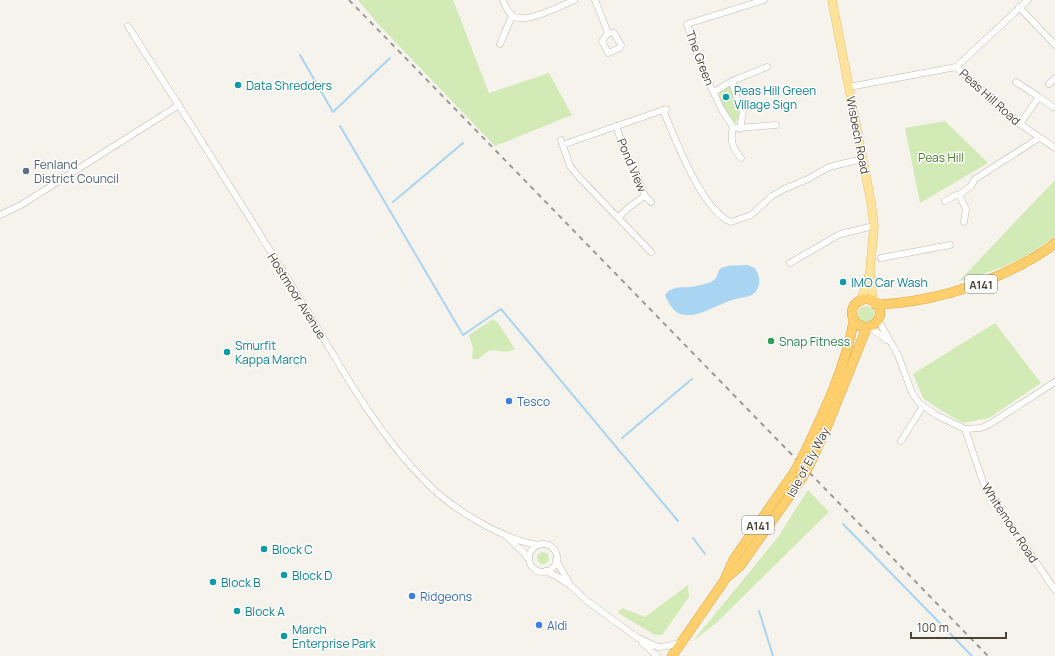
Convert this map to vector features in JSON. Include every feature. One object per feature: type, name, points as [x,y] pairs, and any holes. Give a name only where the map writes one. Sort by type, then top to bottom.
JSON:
[{"type":"highway","name":"A141","points":[[854,320],[853,308],[861,301],[870,300],[875,303],[898,303],[942,295],[975,286],[1006,273],[1047,250],[1055,243]]},
{"type":"highway","points":[[875,303],[879,317]]},
{"type":"highway","name":"A141","points":[[868,327],[898,303]]},
{"type":"highway","points":[[854,320],[860,325],[868,327]]},
{"type":"highway","name":"Isle of Ely Way","points":[[672,656],[724,581],[734,559],[803,456],[833,391],[844,360],[854,320]]},
{"type":"highway","name":"Isle of Ely Way","points":[[724,581],[740,566],[802,478],[810,464],[868,327]]},
{"type":"main road","name":"Wisbech Road","points":[[832,0],[871,202],[874,226],[870,271],[875,303]]},
{"type":"main road","name":"Wisbech Road","points":[[861,301],[864,285],[870,271]]},
{"type":"street","points":[[503,0],[512,16],[521,20],[575,0]]},
{"type":"street","points":[[595,0],[608,33]]},
{"type":"street","name":"The Green","points":[[736,128],[714,92],[695,52],[687,24],[764,0]]},
{"type":"street","points":[[956,67],[1028,0]]},
{"type":"street","points":[[1019,7],[1055,45]]},
{"type":"street","points":[[500,44],[512,16]]},
{"type":"street","name":"Hostmoor Avenue","points":[[128,26],[387,438],[422,478],[467,514],[502,532],[532,544],[539,545]]},
{"type":"street","name":"The Green","points":[[714,92],[732,82],[767,67]]},
{"type":"street","name":"Peas Hill Road","points":[[849,87],[956,67],[1020,124],[1055,148]]},
{"type":"street","points":[[1049,84],[1055,78]]},
{"type":"street","name":"The Green","points":[[732,82],[737,99],[743,111],[731,136],[731,144],[742,158]]},
{"type":"street","points":[[1016,82],[1054,107]]},
{"type":"street","points":[[1020,124],[1039,98]]},
{"type":"street","points":[[0,215],[21,205],[179,105]]},
{"type":"street","points":[[651,252],[577,175],[570,166],[562,142],[616,126],[665,109],[689,169],[716,212],[723,219],[731,222],[751,215],[772,196],[829,167],[862,158]]},
{"type":"street","points":[[736,128],[776,125]]},
{"type":"street","name":"Pond View","points":[[616,126],[626,154],[636,172],[645,196],[650,202]]},
{"type":"street","points":[[945,201],[959,195],[972,186],[975,180],[1039,138]]},
{"type":"street","points":[[959,195],[966,209],[964,222]]},
{"type":"street","points":[[619,218],[630,207],[645,196]]},
{"type":"street","points":[[790,263],[840,234],[874,226]]},
{"type":"street","points":[[881,258],[950,245]]},
{"type":"street","points":[[879,317],[888,340],[898,355],[912,393],[923,406],[965,429],[981,428],[990,424],[1055,382]]},
{"type":"street","points":[[868,327],[888,340]]},
{"type":"street","points":[[901,441],[923,406]]},
{"type":"street","name":"Whitemoor Road","points":[[965,429],[984,482],[991,496],[1055,590]]},
{"type":"street","name":"Hostmoor Avenue","points":[[502,532],[524,552],[529,560]]},
{"type":"street","points":[[571,586],[556,560],[555,552],[550,546],[539,545],[531,550],[529,560],[531,566],[536,570],[546,571],[571,586],[588,601],[638,638],[657,656]]},
{"type":"street","points":[[546,571],[552,568],[556,560]]},
{"type":"street","points":[[638,638],[658,647],[669,646],[681,642]]},
{"type":"green space","points":[[358,0],[453,0],[489,93],[549,73],[572,115],[495,146],[379,25]]},
{"type":"green space","points":[[730,86],[739,110],[738,120],[735,123],[729,118],[723,109],[719,96],[720,92]]},
{"type":"green space","name":"Peas Hill","points":[[945,121],[988,163],[920,203],[905,128]]},
{"type":"green space","points":[[1055,180],[1055,236],[1022,258],[1010,264],[959,281]]},
{"type":"green space","points":[[866,306],[873,311],[874,314],[869,321],[866,322],[859,317],[858,314],[863,307]]},
{"type":"green space","points":[[493,319],[498,323],[515,349],[505,352],[490,350],[478,359],[472,359],[473,349],[469,335]]},
{"type":"green space","points":[[995,323],[1041,383],[989,418],[963,423],[923,398],[913,374]]},
{"type":"green space","points":[[808,490],[829,512],[716,623],[693,641],[778,537]]},
{"type":"green space","points":[[541,552],[545,552],[549,558],[545,564],[541,564],[537,560],[537,556]]},
{"type":"green space","points":[[688,585],[689,597],[662,635],[655,635],[618,613],[622,608],[645,617]]},
{"type":"water","points":[[747,265],[755,268],[759,279],[758,288],[755,293],[749,296],[734,299],[705,312],[691,315],[678,313],[670,305],[665,295],[675,288],[692,287],[714,280],[722,267]]},
{"type":"waterway","points":[[300,55],[333,112],[390,58]]},
{"type":"waterway","points":[[340,126],[463,335],[501,309],[678,521]]},
{"type":"waterway","points":[[393,202],[463,143]]},
{"type":"waterway","points":[[622,438],[692,379]]},
{"type":"waterway","points":[[843,524],[972,656]]},
{"type":"waterway","points":[[693,538],[705,554]]},
{"type":"waterway","points":[[759,611],[773,656]]},
{"type":"railway","points":[[349,0],[988,656]]},
{"type":"place","name":"Data Shredders","points":[[238,85]]},
{"type":"place","name":"Peas Hill Green Village Sign","points":[[726,97]]},
{"type":"place","name":"Fenland District Council","points":[[26,171]]},
{"type":"place","name":"IMO Car Wash","points":[[843,282]]},
{"type":"place","name":"Snap Fitness","points":[[771,341]]},
{"type":"place","name":"Smurfit Kappa March","points":[[227,352]]},
{"type":"place","name":"Tesco","points":[[509,401]]},
{"type":"place","name":"Block C","points":[[264,549]]},
{"type":"place","name":"Block D","points":[[284,575]]},
{"type":"place","name":"Block B","points":[[213,582]]},
{"type":"place","name":"Ridgeons","points":[[412,596]]},
{"type":"place","name":"Block A","points":[[237,611]]},
{"type":"place","name":"Aldi","points":[[539,625]]},
{"type":"place","name":"March Enterprise Park","points":[[284,636]]}]
